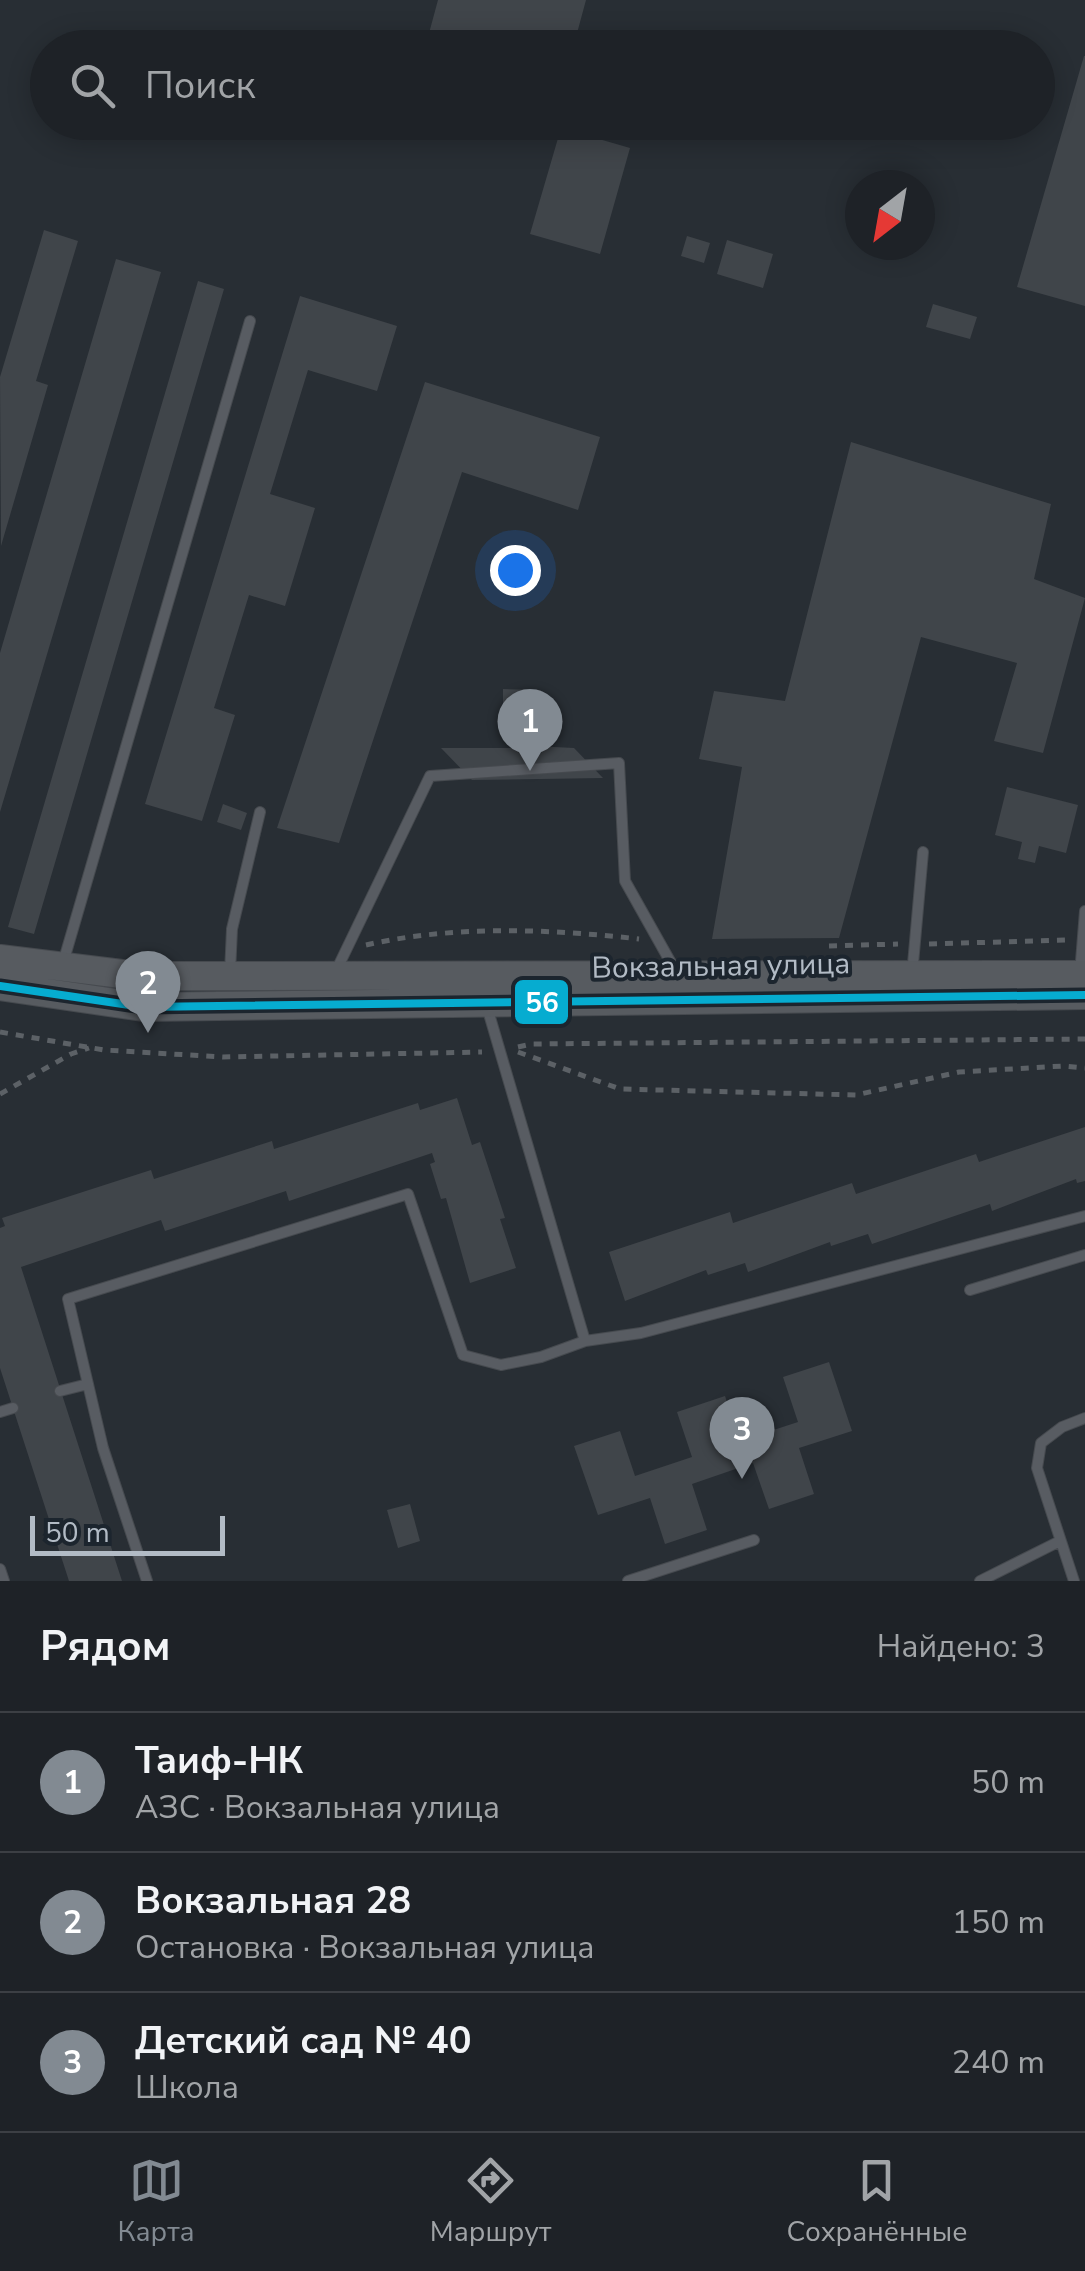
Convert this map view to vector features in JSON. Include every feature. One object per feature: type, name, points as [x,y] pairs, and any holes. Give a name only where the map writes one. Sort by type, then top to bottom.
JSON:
[{"type":"main road","name":"Вокзальная улица","points":[[0,960],[138,976],[334,976],[484,988],[1083,982]]},
{"type":"main road","name":"Вокзальная улица","points":[[0,986],[143,1007],[678,975],[912,975],[1083,982]]},
{"type":"lane","points":[[62,968],[250,321]]},
{"type":"lane","points":[[334,976],[430,776],[619,764],[626,881],[678,975]]},
{"type":"lane","points":[[230,976],[232,929],[260,812]]},
{"type":"lane","points":[[912,975],[923,852]]},
{"type":"lane","points":[[1083,982],[1085,911]]},
{"type":"lane","points":[[484,988],[585,1342]]},
{"type":"lane","points":[[147,1581],[103,1448],[68,1299],[408,1194],[463,1355],[501,1365],[1085,1216]]},
{"type":"lane","points":[[970,1290],[1085,1256]]},
{"type":"lane","points":[[60,1390],[88,1384]]},
{"type":"lane","points":[[0,1412],[13,1408]]},
{"type":"lane","points":[[1074,1581],[1037,1468],[1041,1443],[1062,1427],[1085,1418]]},
{"type":"lane","points":[[628,1581],[754,1540]]},
{"type":"lane","points":[[980,1581],[1060,1540]]},
{"type":"lane","points":[[0,1569],[4,1581]]},
{"type":"path","points":[[0,1032],[92,1047],[223,1057],[526,1053],[620,1089],[856,1095],[960,1072],[1085,1068]]},
{"type":"path","points":[[500,1052],[531,1044],[1085,1039]]},
{"type":"path","points":[[0,1094],[71,1054],[92,1047]]},
{"type":"building","points":[[438,0],[586,0],[578,30],[430,30]]},
{"type":"building","points":[[1085,56],[1085,306],[1017,287]]},
{"type":"building","points":[[557,140],[602,140],[630,148],[600,254],[530,234]]},
{"type":"building","points":[[44,230],[78,241],[36,381],[48,385],[1,546],[0,377]]},
{"type":"building","points":[[687,236],[710,243],[704,263],[681,256]]},
{"type":"building","points":[[727,240],[773,254],[763,288],[717,274]]},
{"type":"building","points":[[116,259],[161,272],[0,812],[0,653]]},
{"type":"building","points":[[198,281],[224,289],[34,934],[8,927]]},
{"type":"building","points":[[300,296],[397,326],[377,391],[308,370],[270,494],[315,508],[285,606],[249,595],[214,708],[235,715],[202,821],[145,804]]},
{"type":"building","points":[[933,304],[977,317],[970,339],[926,327]]},
{"type":"building","points":[[425,382],[600,437],[578,510],[462,472],[339,843],[277,828]]},
{"type":"building","points":[[851,442],[1051,504],[1034,579],[1085,598],[1043,753],[994,741],[1017,663],[921,637],[839,938],[712,939],[742,767],[699,759],[714,691],[785,701]]},
{"type":"building","points":[[503,689],[541,690],[540,717],[533,717],[535,746],[574,748],[603,778],[472,780],[441,748],[515,748],[517,716],[503,716]]},
{"type":"building","points":[[1007,787],[1078,805],[1066,853],[1039,846],[1035,863],[1018,859],[1022,842],[995,835]]},
{"type":"building","points":[[223,804],[247,813],[241,830],[217,822]]},
{"type":"building","points":[[457,1098],[472,1145],[480,1142],[505,1218],[500,1219],[516,1268],[470,1283],[446,1198],[441,1199],[430,1164],[435,1162],[432,1153],[289,1201],[286,1191],[165,1231],[161,1220],[21,1267],[122,1581],[69,1581],[0,1368],[0,1228],[5,1226],[2,1218],[151,1170],[154,1179],[272,1141],[274,1149],[418,1103],[420,1110]]},
{"type":"building","points":[[1085,1127],[1085,1181],[1077,1183],[1076,1179],[992,1211],[990,1204],[872,1244],[868,1234],[831,1246],[830,1242],[748,1272],[745,1263],[708,1275],[706,1270],[625,1301],[609,1252],[730,1212],[733,1223],[852,1183],[856,1194],[976,1154],[979,1162]]},
{"type":"building","points":[[829,1362],[852,1431],[799,1448],[814,1494],[769,1509],[753,1463],[692,1484],[707,1530],[665,1544],[650,1498],[598,1515],[574,1446],[620,1431],[635,1476],[692,1457],[677,1412],[725,1396],[740,1441],[798,1422],[783,1377]]},
{"type":"building","points":[[410,1504],[420,1541],[398,1548],[387,1510]]},
{"type":"transit line","name":"56","points":[[0,986],[143,1007],[1085,995]]},
{"type":"place","name":"Таиф-НК","points":[[530,771]]},
{"type":"place","name":"Вокзальная 28","points":[[148,1033]]},
{"type":"place","name":"Детский сад № 40","points":[[742,1479]]}]
